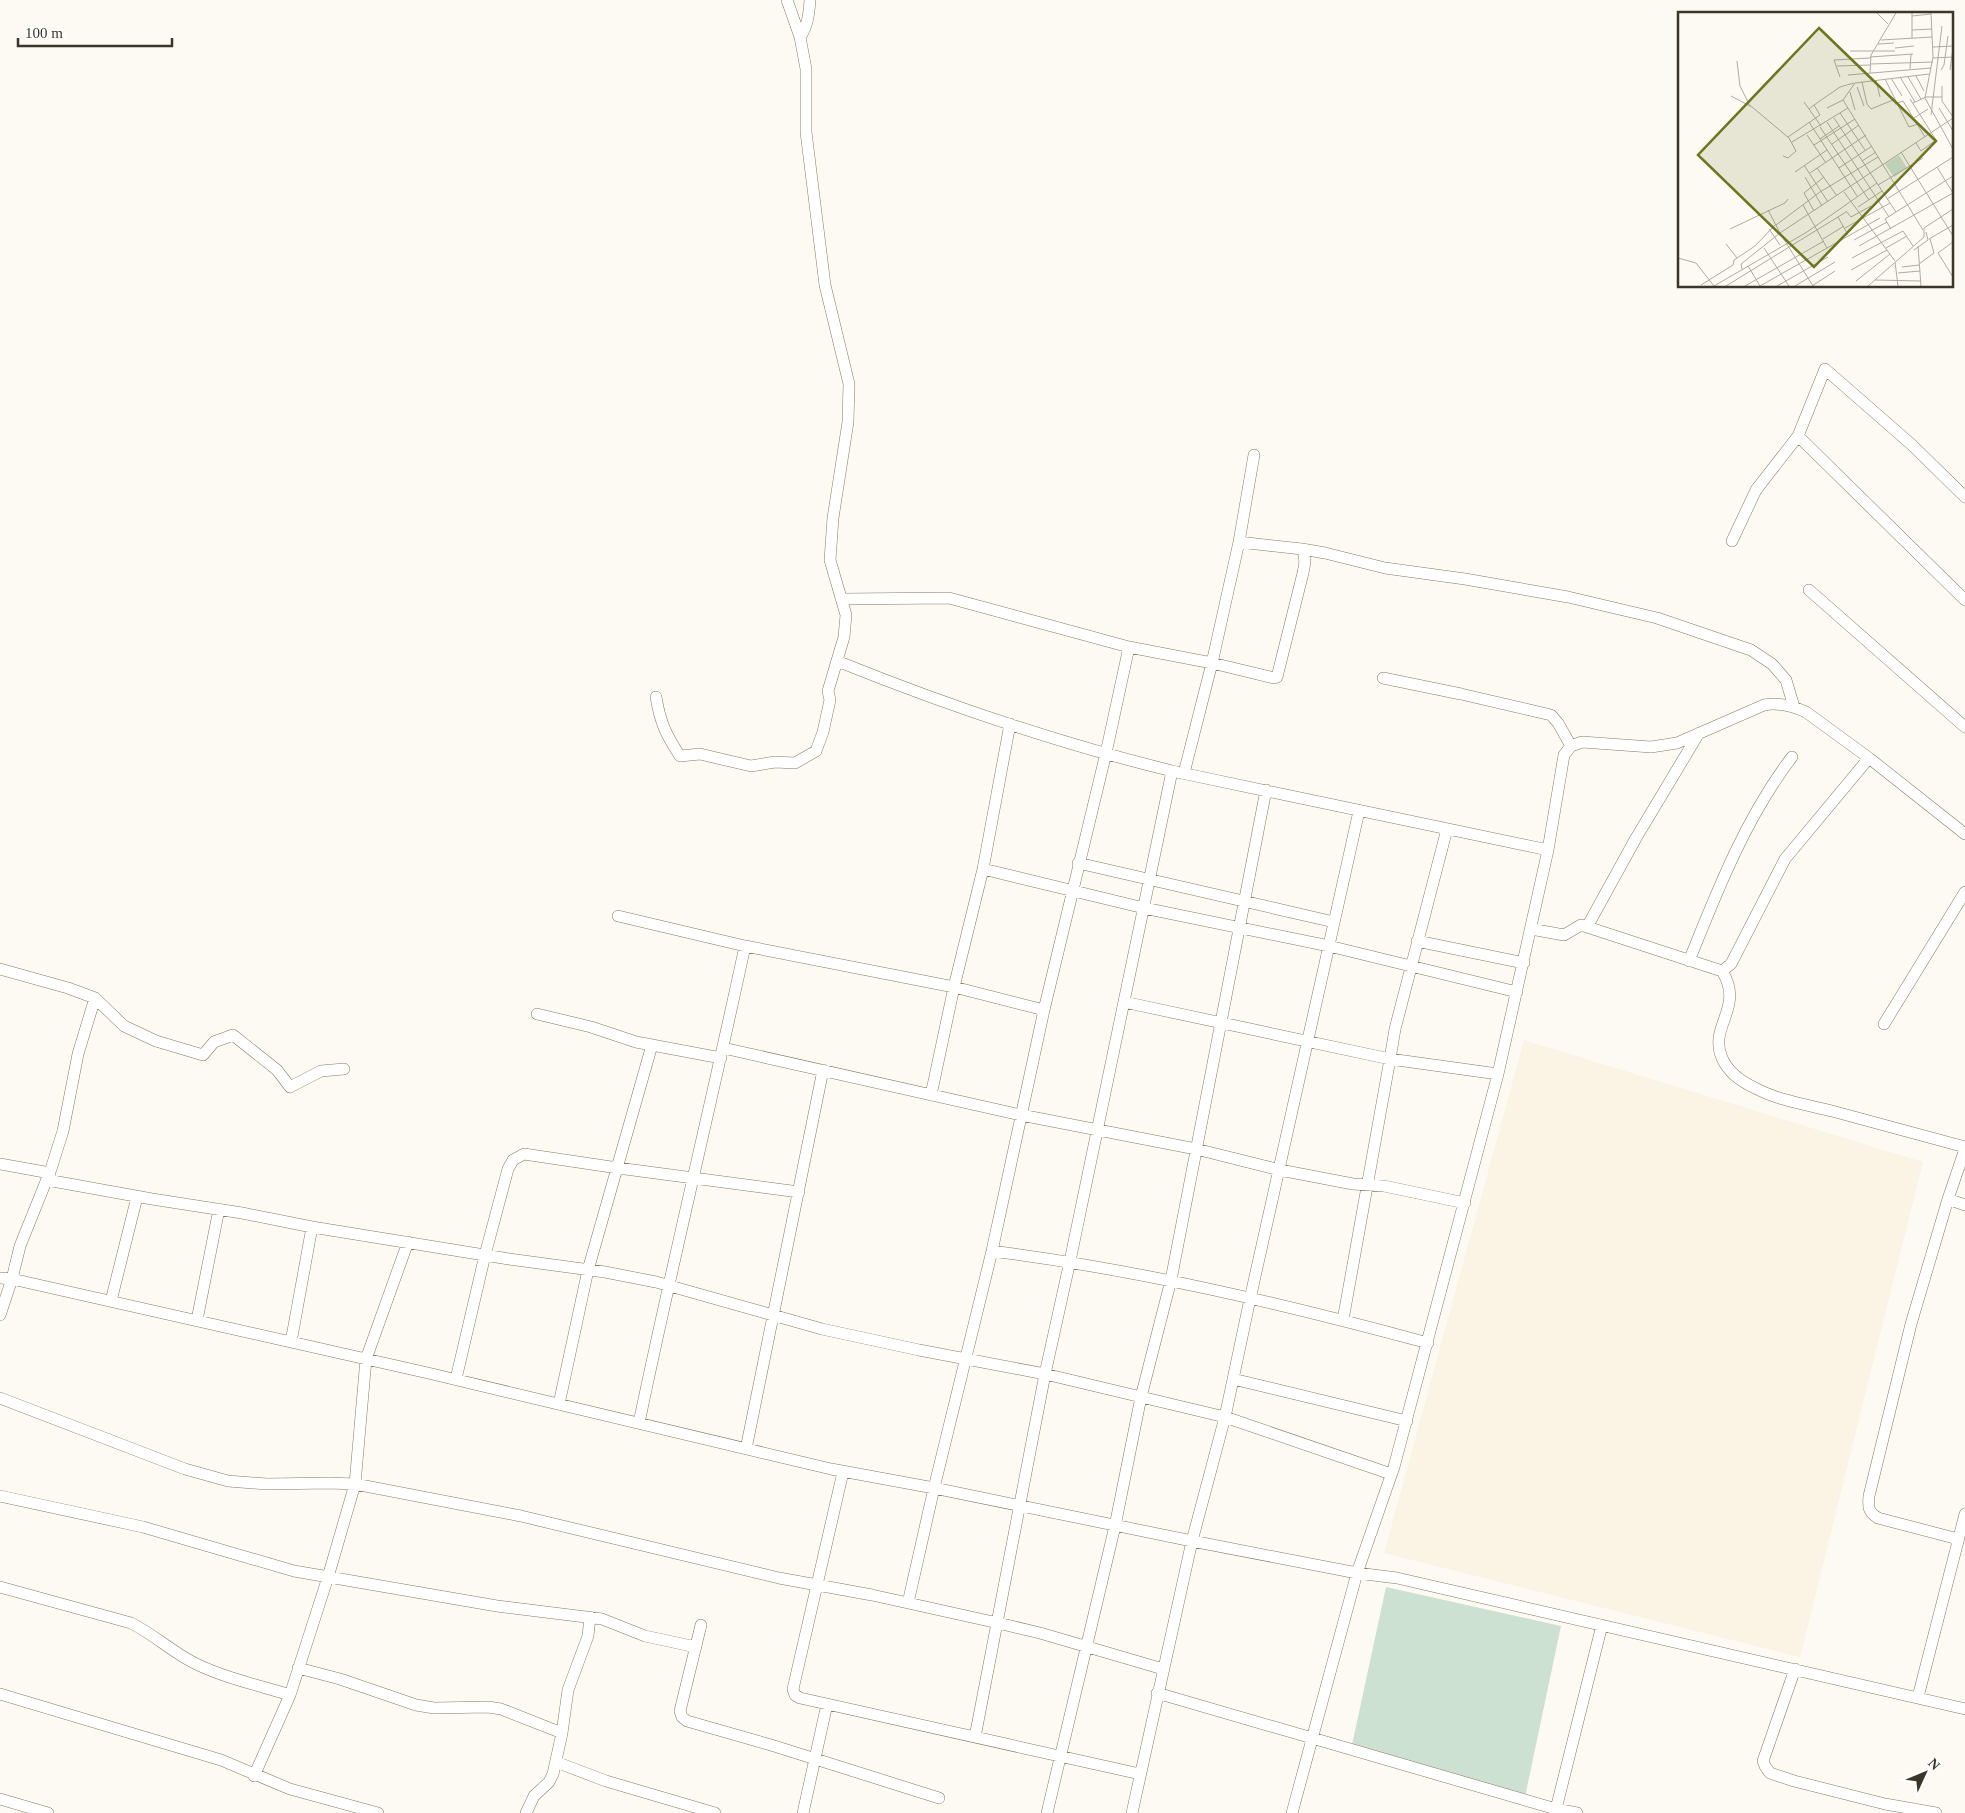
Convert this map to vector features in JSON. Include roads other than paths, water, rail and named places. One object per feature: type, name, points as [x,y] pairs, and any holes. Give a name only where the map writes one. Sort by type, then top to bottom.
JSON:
[{"type":"street","points":[[656,697],[660,720],[669,740],[680,756],[700,754],[751,766],[776,762],[795,763],[816,750],[824,732],[830,700],[828,691],[844,637],[846,615],[830,560],[833,518],[848,422],[849,384],[825,285],[806,132],[806,69],[800,37],[787,0]]},
{"type":"street","points":[[800,37],[805,31],[810,0]]},
{"type":"street","points":[[1732,542],[1756,490],[1798,436],[1826,369],[1912,445],[1965,497]]},
{"type":"street","points":[[1798,436],[1965,600]]},
{"type":"street","points":[[1184,773],[1212,663],[1239,542],[1254,455]]},
{"type":"street","points":[[1239,542],[1302,549],[1384,568],[1465,579],[1568,597],[1657,618],[1752,650],[1772,664],[1786,680],[1794,706]]},
{"type":"street","points":[[842,599],[949,598],[1129,647],[1212,663],[1274,678],[1277,677],[1306,561],[1302,549]]},
{"type":"street","points":[[1810,590],[1965,727]]},
{"type":"street","points":[[908,1603],[992,1251],[1020,1115],[1078,863],[1106,753],[1129,647]]},
{"type":"street","points":[[837,660],[916,692],[1010,724],[1172,771],[1548,850]]},
{"type":"street","points":[[1383,678],[1551,715],[1558,723],[1571,746]]},
{"type":"street","points":[[1292,1813],[1357,1573],[1407,1421],[1498,1074],[1548,850],[1564,756],[1571,746],[1582,742],[1651,747],[1677,743],[1764,705],[1773,703],[1794,706],[1806,712],[1869,758],[1965,834]]},
{"type":"street","points":[[931,1095],[954,987],[983,868],[1010,724]]},
{"type":"street","points":[[1587,927],[1636,838],[1699,733]]},
{"type":"street","points":[[1689,961],[1734,855],[1775,779],[1792,757]]},
{"type":"street","points":[[1722,971],[1731,964],[1786,859],[1869,758]]},
{"type":"street","points":[[975,1737],[1045,1374],[1172,771]]},
{"type":"street","points":[[1047,1813],[1115,1526],[1141,1397],[1171,1280],[1266,790]]},
{"type":"street","points":[[1132,1813],[1192,1541],[1225,1417],[1359,810]]},
{"type":"street","points":[[1343,1320],[1394,1029],[1446,829]]},
{"type":"street","points":[[1078,863],[1334,922]]},
{"type":"street","points":[[983,868],[1144,908],[1329,946],[1517,992]]},
{"type":"street","points":[[1884,1024],[1965,892]]},
{"type":"street","points":[[618,916],[745,946],[954,987],[1044,1010]]},
{"type":"street","points":[[1531,929],[1564,935],[1580,925],[1722,971],[1728,980],[1731,994],[1730,1007],[1719,1034],[1719,1049],[1731,1072],[1743,1082],[1757,1090],[1800,1103],[1965,1148],[1911,1324],[1869,1496],[1868,1508],[1878,1518],[1958,1539]]},
{"type":"street","points":[[1417,940],[1524,963]]},
{"type":"street","points":[[639,1423],[668,1284],[694,1178],[745,946]]},
{"type":"street","points":[[0,969],[59,985],[95,998],[124,1026],[156,1041],[202,1056],[214,1042],[233,1035],[277,1070],[290,1087],[321,1071],[344,1069]]},
{"type":"street","points":[[0,1315],[12,1279],[20,1246],[48,1176],[63,1131],[78,1054],[95,998]]},
{"type":"street","points":[[1124,1002],[1390,1060],[1498,1074]]},
{"type":"street","points":[[537,1014],[592,1027],[636,1042],[722,1053],[823,1070],[1020,1115],[1196,1149],[1280,1170],[1353,1184],[1384,1186],[1464,1203]]},
{"type":"street","points":[[559,1404],[588,1270],[652,1045]]},
{"type":"street","points":[[746,1449],[823,1070]]},
{"type":"street","points":[[456,1379],[485,1255],[508,1169],[513,1160],[524,1154],[799,1192]]},
{"type":"street","points":[[0,1164],[136,1196],[312,1227],[668,1284],[822,1329],[1045,1374],[1225,1417],[1391,1474]]},
{"type":"street","points":[[111,1301],[136,1196]]},
{"type":"street","points":[[1948,1199],[1965,1205]]},
{"type":"street","points":[[197,1320],[219,1210]]},
{"type":"street","points":[[291,1342],[312,1227]]},
{"type":"street","points":[[254,1776],[290,1695],[328,1577],[355,1484],[366,1359],[408,1242]]},
{"type":"street","points":[[992,1251],[1070,1261],[1171,1280],[1343,1320],[1428,1343]]},
{"type":"street","points":[[0,1278],[12,1279],[456,1379],[843,1472],[934,1488],[1020,1507],[1357,1573],[1397,1578],[1965,1709]]},
{"type":"street","points":[[1233,1379],[1407,1421]]},
{"type":"street","points":[[0,1398],[185,1469],[228,1480],[267,1484],[355,1484],[521,1516],[779,1578],[908,1603],[1040,1633],[1163,1669]]},
{"type":"street","points":[[843,1472],[793,1690],[795,1695],[800,1698],[1140,1774]]},
{"type":"street","points":[[0,1496],[143,1527],[294,1571],[517,1609],[590,1617],[618,1624],[645,1636],[696,1647]]},
{"type":"street","points":[[1918,1697],[1965,1514]]},
{"type":"street","points":[[0,1587],[131,1624],[146,1630],[188,1660],[230,1677],[290,1695]]},
{"type":"street","points":[[526,1813],[534,1796],[549,1782],[556,1762],[568,1690],[588,1636],[590,1617]]},
{"type":"street","points":[[701,1625],[680,1711],[682,1717],[687,1721],[939,1798]]},
{"type":"street","points":[[1555,1811],[1602,1625]]},
{"type":"street","points":[[298,1668],[340,1679],[416,1705],[434,1708],[488,1707],[500,1709],[562,1733]]},
{"type":"street","points":[[1795,1669],[1763,1761],[1770,1773],[1884,1804],[1936,1813]]},
{"type":"street","points":[[1157,1693],[1555,1811],[1577,1813]]},
{"type":"street","points":[[0,1694],[221,1760],[254,1776],[290,1789],[378,1813]]},
{"type":"street","points":[[803,1813],[827,1704]]},
{"type":"street","points":[[556,1762],[606,1781],[715,1813]]},
{"type":"street","points":[[0,1799],[48,1813]]}]
